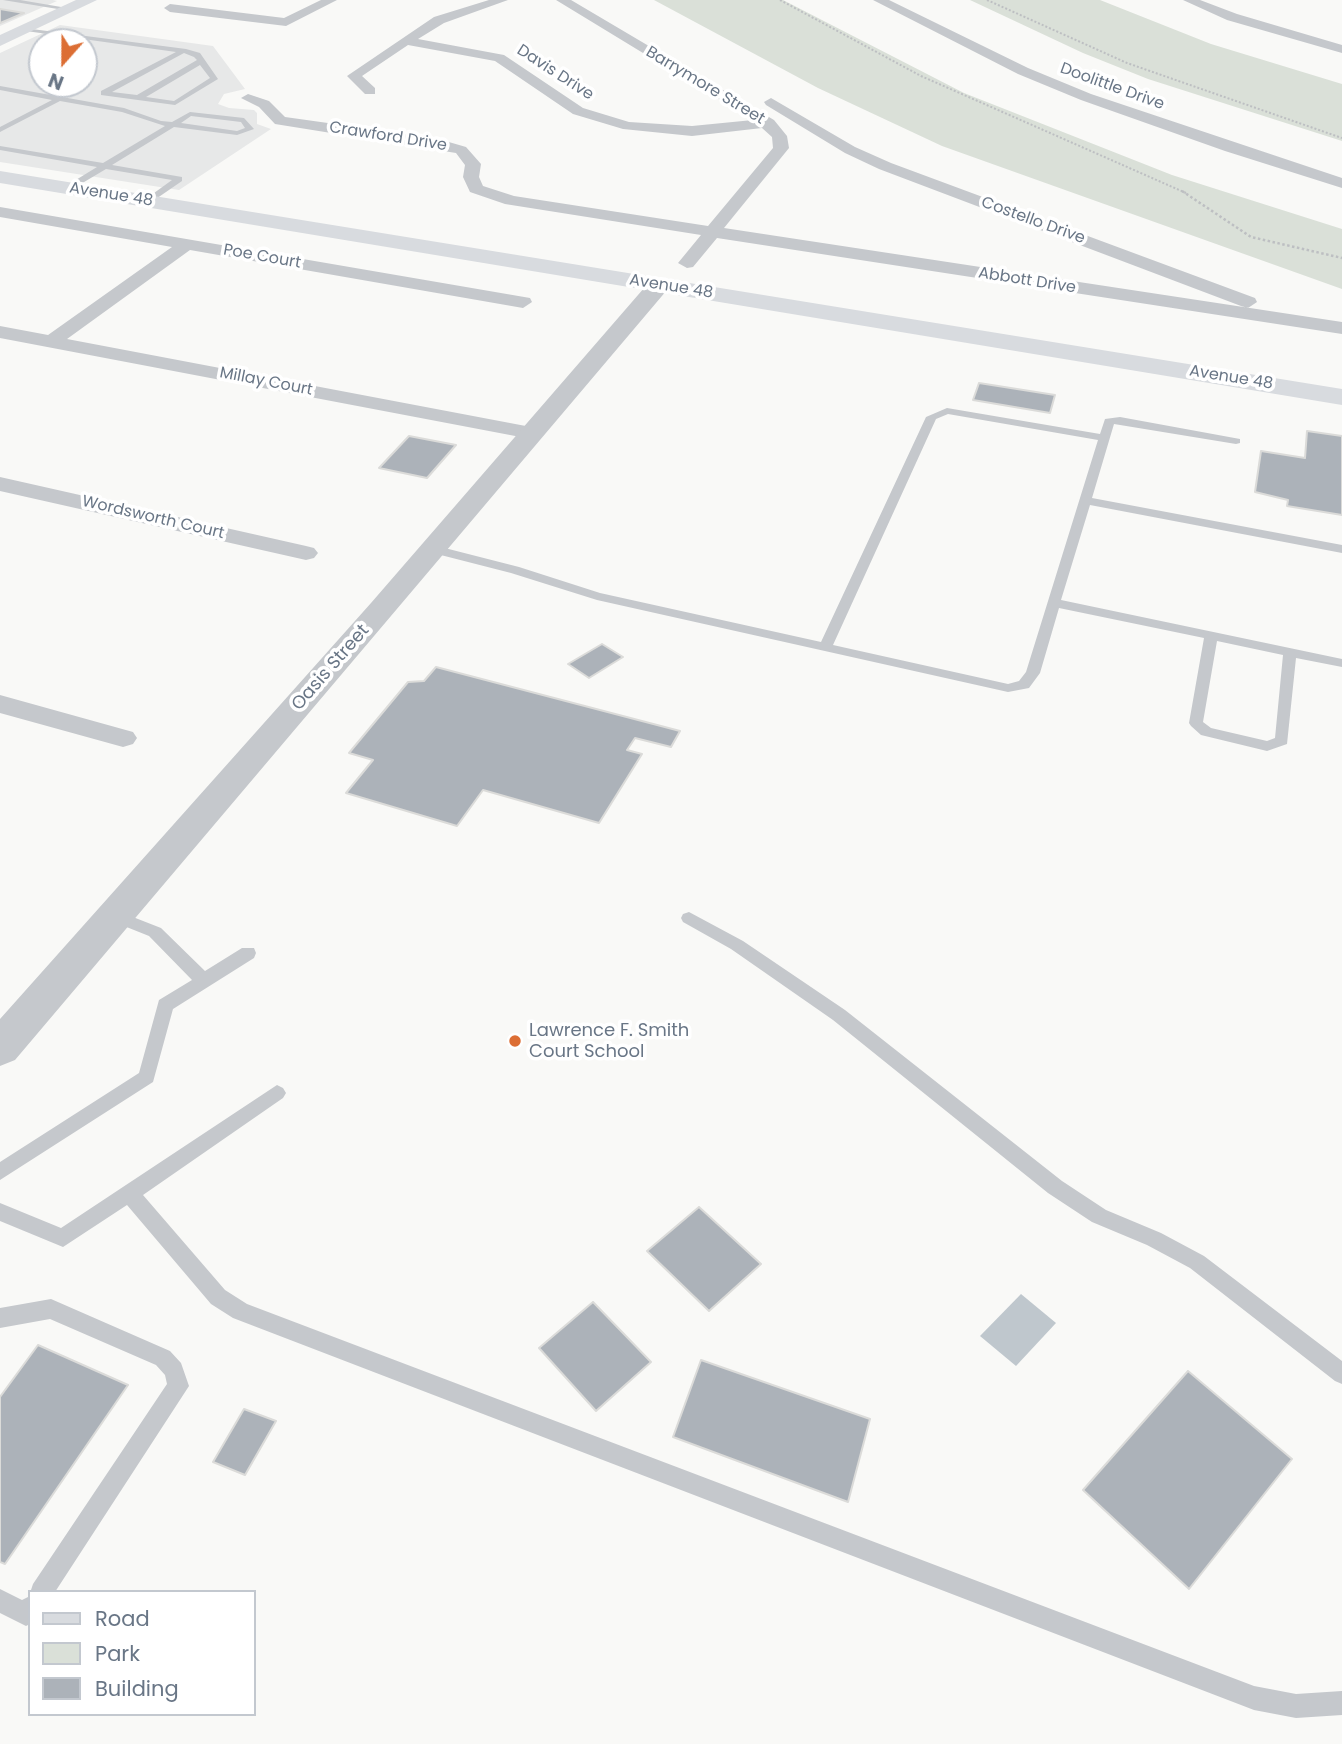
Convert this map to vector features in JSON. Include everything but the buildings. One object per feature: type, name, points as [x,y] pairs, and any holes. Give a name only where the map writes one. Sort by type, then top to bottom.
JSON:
[{"type":"main road","points":[[0,41],[89,0]]},
{"type":"main road","name":"Avenue 48","points":[[0,177],[1342,397]]},
{"type":"street","points":[[186,0],[170,8],[286,22],[331,0]]},
{"type":"street","points":[[370,91],[354,76],[446,17],[502,0]]},
{"type":"street","name":"Barrymore Street","points":[[562,0],[769,123],[779,136],[781,148],[687,263]]},
{"type":"street","name":"Doolittle Drive","points":[[879,0],[1023,71],[1086,97],[1240,152],[1342,183]]},
{"type":"street","points":[[1189,0],[1232,17],[1342,49]]},
{"type":"street","name":"Davis Drive","points":[[406,41],[499,58],[578,111],[628,126],[692,131],[769,123]]},
{"type":"street","name":"Crawford Drive","points":[[248,98],[264,104],[280,121],[435,143],[461,150],[473,164],[472,183],[494,198],[712,233]]},
{"type":"street","name":"Costello Drive","points":[[771,102],[850,150],[885,166],[1304,323]]},
{"type":"street","name":"Poe Court","points":[[0,212],[523,302]]},
{"type":"street","name":"Abbott Drive","points":[[712,233],[1342,328]]},
{"type":"street","points":[[52,341],[187,244]]},
{"type":"street","name":"Oasis Street","points":[[7,1030],[115,916],[659,285]]},
{"type":"street","name":"Millay Court","points":[[0,332],[531,433]]},
{"type":"street","name":"Wordsworth Court","points":[[0,484],[306,552]]},
{"type":"street","points":[[0,705],[123,738]]},
{"type":"lane","points":[[6,0],[70,9]]},
{"type":"lane","points":[[26,29],[183,51],[197,55],[214,79],[212,83],[175,103],[138,98],[104,93],[183,51]]},
{"type":"lane","points":[[138,98],[201,61]]},
{"type":"lane","points":[[0,88],[124,110],[173,124],[237,133],[250,129],[244,121],[197,113],[173,124],[69,188]]},
{"type":"lane","points":[[0,130],[57,100]]},
{"type":"lane","points":[[0,148],[179,179],[147,201]]},
{"type":"lane","points":[[825,648],[931,416],[947,411],[1104,438]]},
{"type":"lane","points":[[433,549],[597,596],[1008,688],[1024,685],[1033,673],[1109,421],[1120,420],[1236,441]]},
{"type":"lane","points":[[1086,501],[1342,549]]},
{"type":"lane","points":[[1056,603],[1342,663]]},
{"type":"lane","points":[[1211,636],[1196,723],[1206,733],[1267,746],[1282,741],[1290,652]]},
{"type":"lane","points":[[115,916],[155,932],[204,981]]},
{"type":"lane","points":[[689,918],[737,945],[839,1016],[1055,1187],[1099,1216],[1154,1239],[1197,1262],[1342,1374]]},
{"type":"lane","points":[[0,1172],[147,1077],[165,1005],[248,953]]},
{"type":"lane","points":[[0,1212],[63,1238],[276,1093]]},
{"type":"lane","points":[[130,1194],[218,1297],[240,1311],[1254,1698],[1296,1706],[1342,1703]]},
{"type":"lane","points":[[0,1318],[51,1309],[163,1358],[174,1370],[178,1386],[42,1590]]},
{"type":"lane","points":[[0,1601],[26,1614],[28,1611]]},
{"type":"path","points":[[780,0],[921,76],[1189,194],[1251,237],[1342,258]]},
{"type":"path","points":[[987,0],[1128,63],[1342,138]]},
{"type":"shaded area","points":[[0,0],[53,0],[57,1],[0,26]]},
{"type":"shaded area","points":[[60,25],[82,28],[54,28]]},
{"type":"shaded area","points":[[98,30],[213,46],[245,89],[224,94],[218,104],[229,108],[254,110],[257,113],[257,124],[271,129],[179,190],[0,162],[0,53],[28,40],[28,98],[98,98]]},
{"type":"shaded area","points":[[1021,1294],[1056,1323],[1016,1366],[980,1336]]},
{"type":"green space","points":[[654,0],[783,0],[964,93],[1172,175],[1342,229],[1342,289],[942,146],[818,88]]},
{"type":"green space","points":[[970,0],[1100,0],[1211,44],[1342,84],[1342,141],[1148,79],[1083,53]]},
{"type":"place","name":"Lawrence F. Smith Court School","points":[[515,1041]]}]
